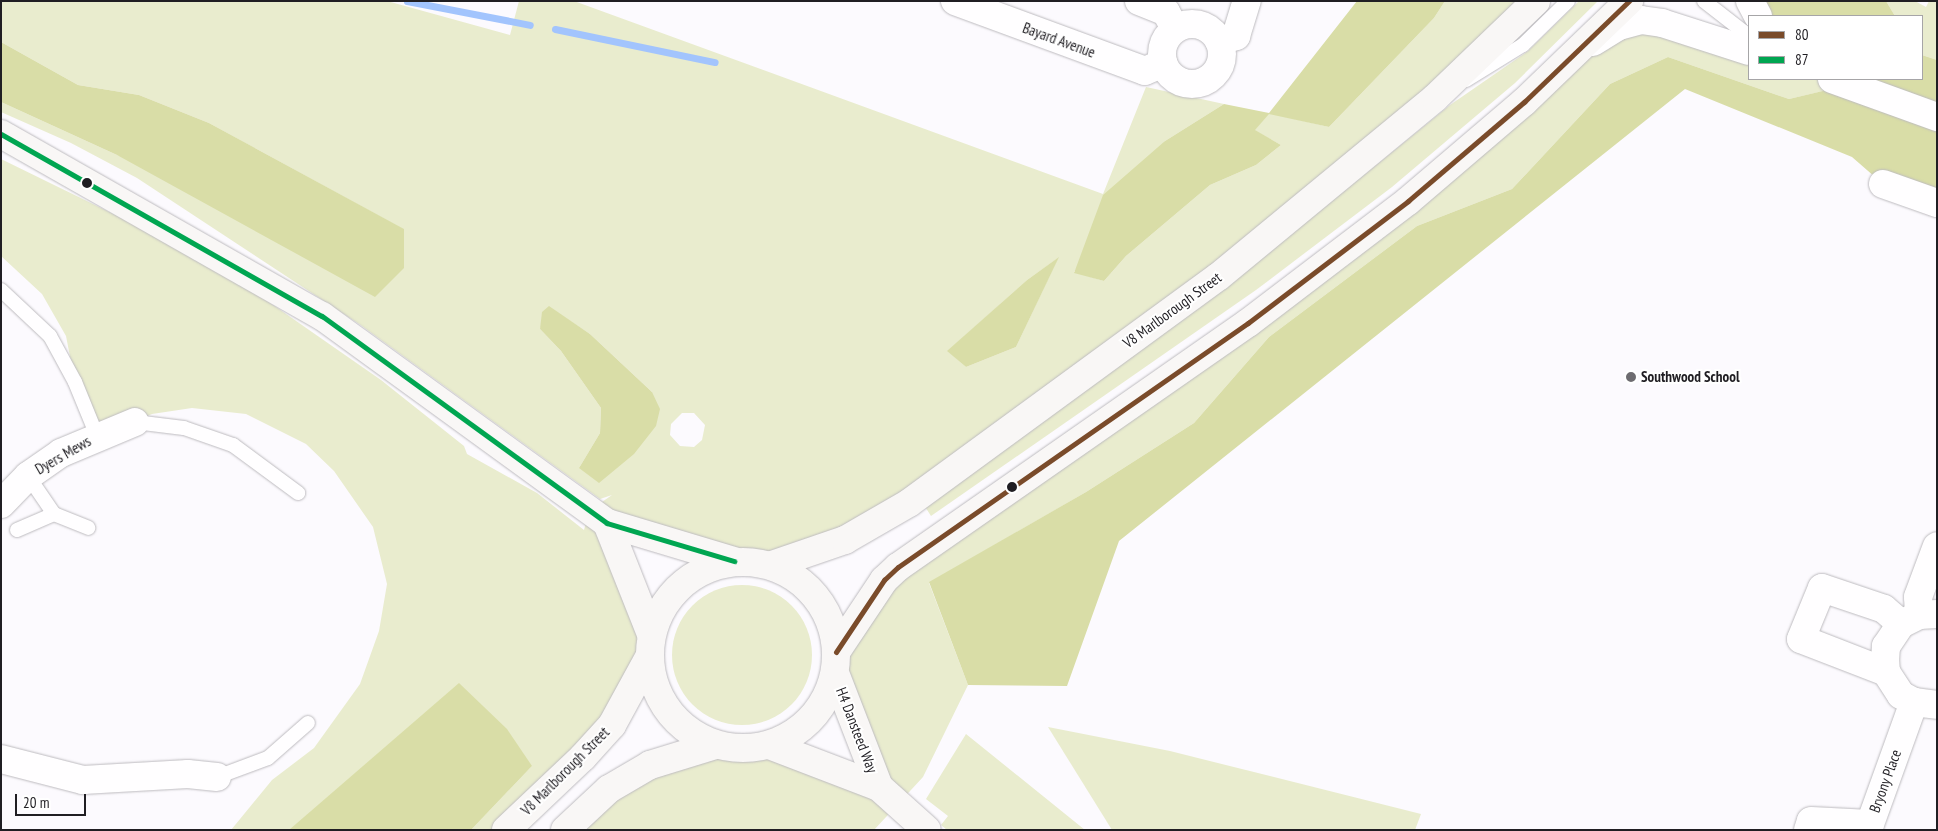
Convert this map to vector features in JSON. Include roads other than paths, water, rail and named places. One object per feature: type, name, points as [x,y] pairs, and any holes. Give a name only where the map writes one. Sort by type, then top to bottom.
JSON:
[{"type":"main road","name":"V8 Marlborough Street","points":[[772,565],[870,528],[909,503],[1218,277],[1435,98],[1536,1]]},
{"type":"main road","points":[[598,517],[650,646],[654,686],[668,712],[689,732],[715,745],[751,748],[769,745],[792,735],[812,718],[827,697],[836,662],[884,580],[898,567],[1294,289],[1408,201],[1581,49],[1629,1]]},
{"type":"main road","points":[[1,134],[322,316],[598,517],[734,561],[772,565]]},
{"type":"main road","name":"V8 Marlborough Street","points":[[506,830],[526,809],[584,757],[612,725],[650,646],[662,607],[680,584],[705,568],[734,561]]},
{"type":"main road","name":"H4 Dansteed Way","points":[[772,565],[797,578],[818,598],[831,623],[836,662],[882,790]]},
{"type":"main road","points":[[565,830],[609,790],[650,765],[715,745]]},
{"type":"main road","name":"H4 Dansteed Way","points":[[769,745],[882,790],[919,823]]},
{"type":"street","name":"Bayard Avenue","points":[[955,1],[1145,71],[1163,63]]},
{"type":"street","points":[[1139,1],[1206,27],[1219,41],[1220,64],[1204,82],[1180,82],[1168,74],[1163,63],[1165,39],[1180,18]]},
{"type":"street","points":[[1219,41],[1236,36],[1247,1]]},
{"type":"street","points":[[1750,1],[1757,15]]},
{"type":"street","points":[[1581,49],[1619,26],[1641,20],[1662,23],[1748,50]]},
{"type":"street","points":[[1835,80],[1937,117]]},
{"type":"street","points":[[1883,184],[1937,203]]},
{"type":"street","name":"Dyers Mews","points":[[1,504],[28,476],[61,453],[97,436],[135,422]]},
{"type":"street","points":[[1919,618],[1918,597],[1937,546]]},
{"type":"street","points":[[1886,672],[1801,639],[1822,588],[1884,609],[1919,618]]},
{"type":"street","points":[[1919,618],[1886,646],[1886,672],[1901,695],[1925,704]]},
{"type":"street","name":"Bryony Place","points":[[1808,830],[1811,821],[1870,824],[1925,704]]},
{"type":"street","points":[[1,759],[83,780],[188,774],[217,777]]},
{"type":"lane","points":[[1435,98],[1503,60],[1568,1]]},
{"type":"lane","points":[[1704,1],[1748,35]]},
{"type":"lane","points":[[1,290],[50,336],[75,382],[97,436]]},
{"type":"lane","points":[[135,422],[184,428],[233,445],[298,493]]},
{"type":"lane","points":[[28,476],[54,514],[88,528]]},
{"type":"lane","points":[[17,530],[54,514]]},
{"type":"lane","points":[[217,777],[268,758],[308,723]]},
{"type":"waterway","points":[[407,1],[530,25]]},
{"type":"waterway","points":[[555,29],[715,62]]},
{"type":"place","name":"Southwood School","points":[[1631,377]]}]
